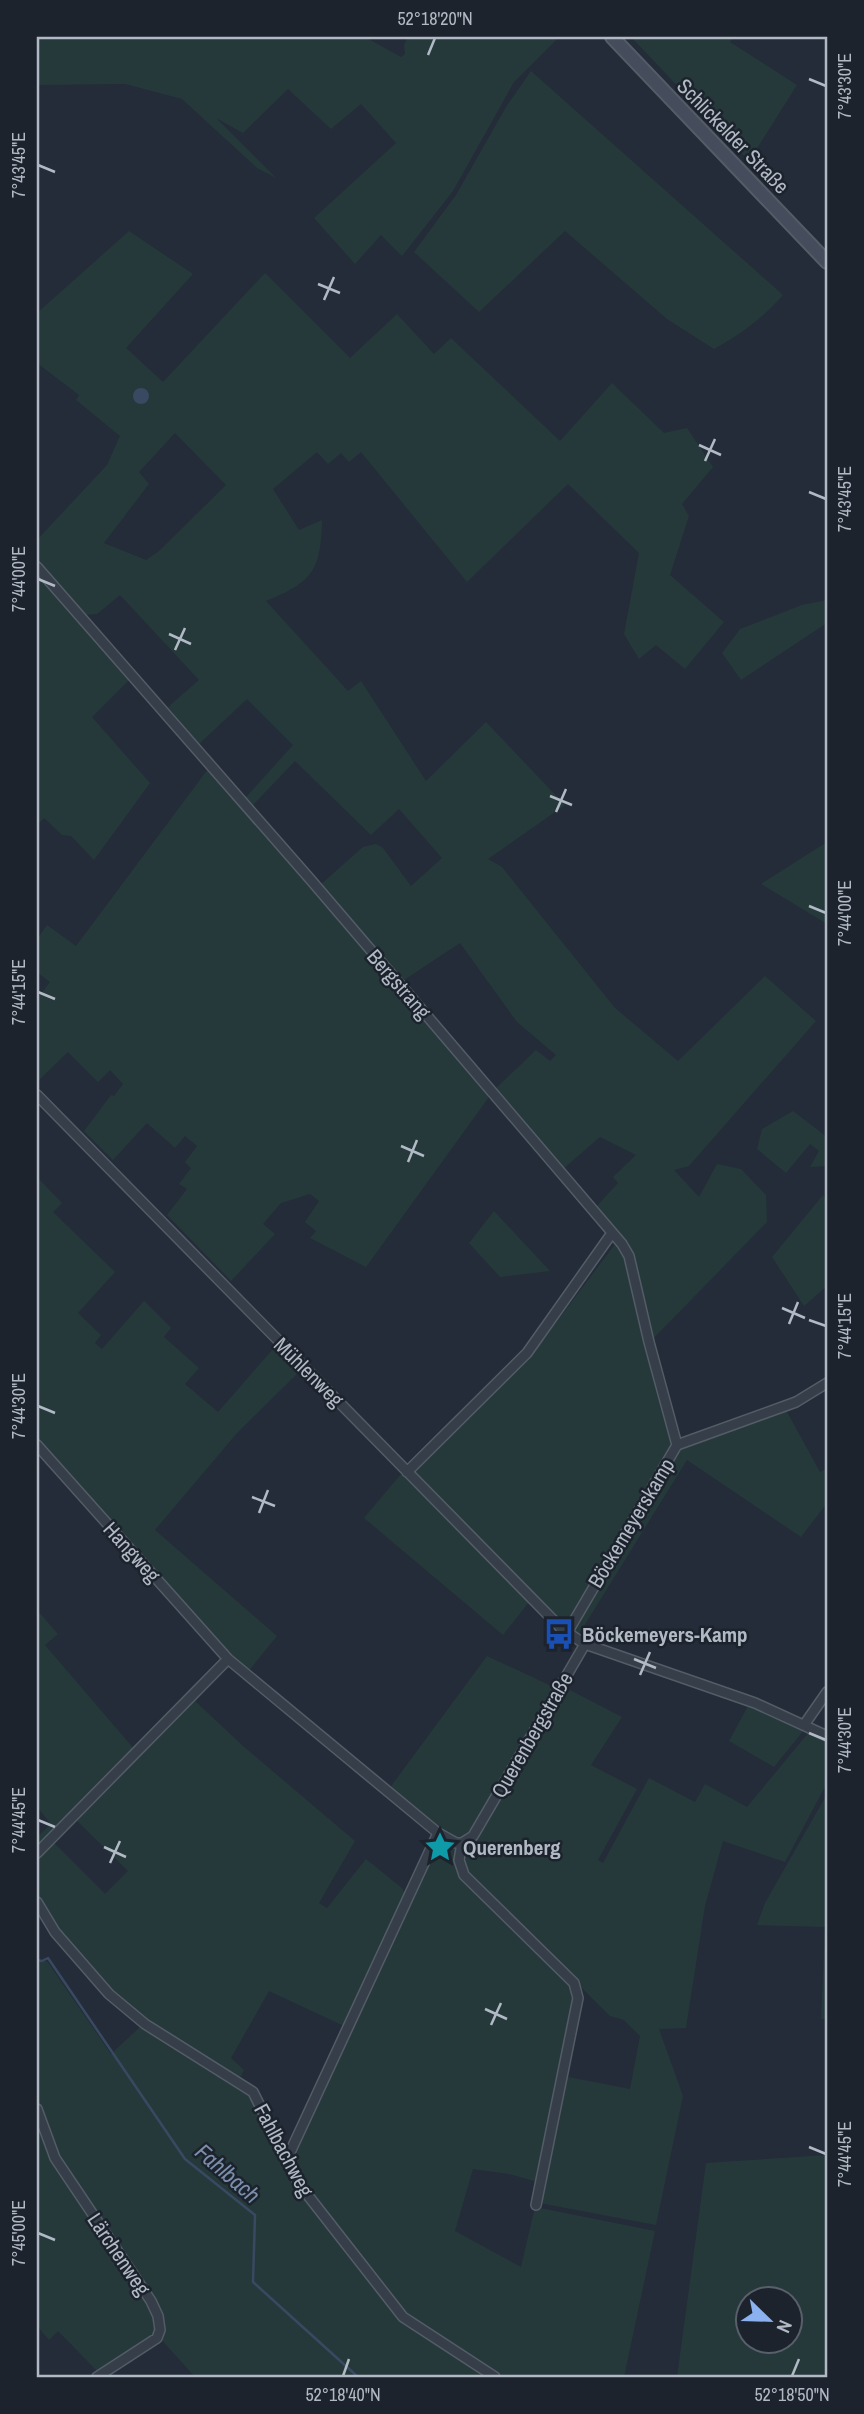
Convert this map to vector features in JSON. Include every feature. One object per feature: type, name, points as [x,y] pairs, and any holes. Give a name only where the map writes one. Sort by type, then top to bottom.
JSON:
[{"type":"main road","name":"Schlickelder Straße","points":[[612,37],[827,262]]},
{"type":"street","name":"Bergstrang","points":[[37,567],[323,895],[629,1256],[677,1446]]},
{"type":"street","name":"Mühlenweg","points":[[37,1095],[567,1633],[585,1644]]},
{"type":"street","points":[[407,1472],[527,1353],[612,1233]]},
{"type":"street","name":"Böckemeyerskamp","points":[[567,1633],[677,1446],[796,1402],[827,1383]]},
{"type":"street","name":"Hangweg","points":[[37,1445],[228,1659],[438,1833]]},
{"type":"street","points":[[585,1644],[750,1701],[827,1735]]},
{"type":"street","name":"Querenbergstraße","points":[[461,1843],[473,1836],[585,1644]]},
{"type":"street","points":[[37,1853],[228,1659]]},
{"type":"street","points":[[804,1725],[827,1692]]},
{"type":"street","points":[[286,2161],[438,1833],[461,1843],[459,1860],[464,1875],[574,1983],[577,1990],[578,1998],[536,2205]]},
{"type":"street","name":"Fahlbachweg","points":[[37,1902],[55,1932],[109,1994],[145,2024],[253,2092],[299,2184],[403,2317],[495,2377]]},
{"type":"street","name":"Lärchenweg","points":[[37,2109],[55,2158],[141,2283],[158,2316],[160,2330],[157,2338],[97,2377]]},
{"type":"shaded area","points":[[37,37],[365,37],[401,57],[405,54],[404,45],[408,37],[559,37],[514,82],[453,191],[402,256],[381,235],[355,264],[314,218],[396,143],[361,104],[331,129],[288,89],[243,133],[216,118],[276,178],[257,168],[182,99],[125,84],[37,85]]},
{"type":"shaded area","points":[[631,37],[733,37],[730,42],[797,85],[749,161]]},
{"type":"shaded area","points":[[531,71],[783,295],[751,325],[714,349],[667,319],[565,231],[479,312],[414,252],[456,195],[506,107]]},
{"type":"shaded area","points":[[129,231],[193,274],[126,348],[163,382],[265,273],[350,358],[397,314],[434,354],[451,338],[560,441],[612,383],[664,433],[687,428],[713,467],[682,504],[689,516],[670,575],[724,622],[685,669],[656,645],[639,659],[624,634],[639,553],[568,484],[467,582],[361,452],[349,462],[341,453],[328,464],[317,452],[273,489],[299,530],[322,520],[316,563],[304,580],[266,601],[348,691],[361,681],[426,781],[486,722],[565,805],[488,859],[502,867],[615,1008],[678,1061],[765,976],[816,1021],[689,1166],[674,1170],[699,1197],[717,1164],[741,1169],[766,1195],[767,1222],[649,1343],[682,1447],[786,1410],[820,1472],[827,1468],[827,1503],[801,1537],[687,1460],[579,1634],[563,1622],[411,1472],[528,1360],[621,1236],[596,1207],[618,1183],[613,1177],[636,1155],[600,1137],[562,1170],[495,1089],[536,1050],[550,1061],[556,1055],[517,1022],[460,943],[404,980],[320,885],[363,847],[376,844],[383,848],[411,886],[442,858],[399,809],[371,835],[295,761],[253,805],[246,797],[293,745],[247,699],[199,744],[168,707],[199,680],[120,595],[97,614],[84,615],[37,563],[37,540],[107,465],[120,436],[76,400],[79,395],[37,363],[37,313]],"holes":[[[175,433],[226,485],[159,551],[146,560],[104,543],[149,484],[139,472]]]},
{"type":"shaded area","points":[[37,575],[129,680],[92,717],[150,783],[94,860],[71,836],[62,835],[44,818],[37,825]]},
{"type":"shaded area","points":[[827,600],[827,623],[741,680],[722,653],[740,629],[802,605]]},
{"type":"shaded area","points":[[208,769],[399,988],[489,1097],[366,1267],[310,1238],[316,1231],[305,1222],[319,1201],[310,1194],[281,1203],[263,1224],[275,1234],[231,1281],[167,1215],[187,1189],[179,1184],[191,1168],[185,1162],[197,1146],[185,1136],[175,1148],[147,1123],[113,1160],[84,1131],[111,1095],[114,1096],[123,1084],[110,1070],[98,1082],[68,1052],[37,1082],[37,999],[50,982],[37,972],[37,939],[47,925],[76,946]]},
{"type":"shaded area","points":[[827,842],[827,924],[761,884]]},
{"type":"shaded area","points":[[793,1111],[827,1137],[827,1166],[810,1167],[819,1151],[810,1144],[786,1173],[757,1149],[762,1129]]},
{"type":"shaded area","points":[[37,1177],[62,1203],[53,1212],[115,1272],[78,1313],[101,1335],[95,1343],[102,1349],[144,1301],[171,1328],[164,1337],[199,1368],[185,1384],[218,1412],[273,1349],[298,1373],[237,1433],[155,1530],[277,1636],[247,1673],[229,1658],[40,1447],[37,1452]]},
{"type":"shaded area","points":[[823,1195],[827,1201],[827,1286],[804,1306],[772,1257]]},
{"type":"shaded area","points":[[494,1211],[550,1271],[500,1277],[469,1243]]},
{"type":"shaded area","points":[[401,1474],[529,1602],[503,1635],[364,1518]]},
{"type":"shaded area","points":[[37,1610],[58,1634],[45,1645],[135,1750],[192,1698],[243,1746],[355,1841],[319,1903],[327,1908],[366,1859],[403,1889],[405,1896],[344,2026],[269,1991],[231,2058],[244,2070],[239,2080],[149,2023],[110,1993],[57,1930],[37,1899],[37,1855],[51,1840],[105,1894],[128,1871],[74,1818],[37,1850],[37,1837],[51,1824],[37,1807]]},
{"type":"shaded area","points":[[487,1656],[556,1688],[471,1836],[461,1842],[441,1831],[389,1789]]},
{"type":"shaded area","points":[[564,1687],[622,1717],[591,1765],[637,1789],[598,1860],[603,1863],[649,1778],[695,1802],[705,1784],[747,1807],[809,1732],[827,1739],[827,1783],[785,1862],[723,1841],[705,1906],[686,2028],[659,2029],[683,2096],[656,2225],[539,2203],[563,2076],[630,2089],[640,2036],[624,2020],[610,2016],[461,1868],[462,1844]]},
{"type":"shaded area","points":[[748,1706],[804,1730],[774,1767],[729,1741]]},
{"type":"shaded area","points":[[827,1794],[827,2019],[821,2019],[825,1927],[757,1925],[765,1903]]},
{"type":"shaded area","points":[[438,1838],[458,1847],[456,1860],[572,1986],[575,1999],[538,2182],[509,2174],[473,2169],[455,2231],[521,2267],[535,2207],[655,2231],[624,2377],[499,2377],[405,2315],[301,2184],[289,2161]]},
{"type":"shaded area","points":[[47,1961],[111,2054],[141,2026],[250,2094],[284,2162],[402,2320],[489,2377],[195,2377],[159,2337],[155,2316],[157,2331],[154,2336],[98,2372],[58,2331],[49,2340],[37,2326],[37,1962]]},
{"type":"shaded area","points":[[827,2155],[827,2377],[677,2377],[706,2163]]},
{"type":"water","points":[[141,388],[147,390],[147,402],[141,404],[135,402],[133,396],[135,390]]},
{"type":"waterway","name":"Fahlbach","points":[[37,1960],[48,1958],[185,2159],[255,2215],[253,2282],[358,2377]]},
{"type":"place","name":"Böckemeyers-Kamp","points":[[559,1634]]},
{"type":"place","name":"Querenberg","points":[[440,1847]]}]
